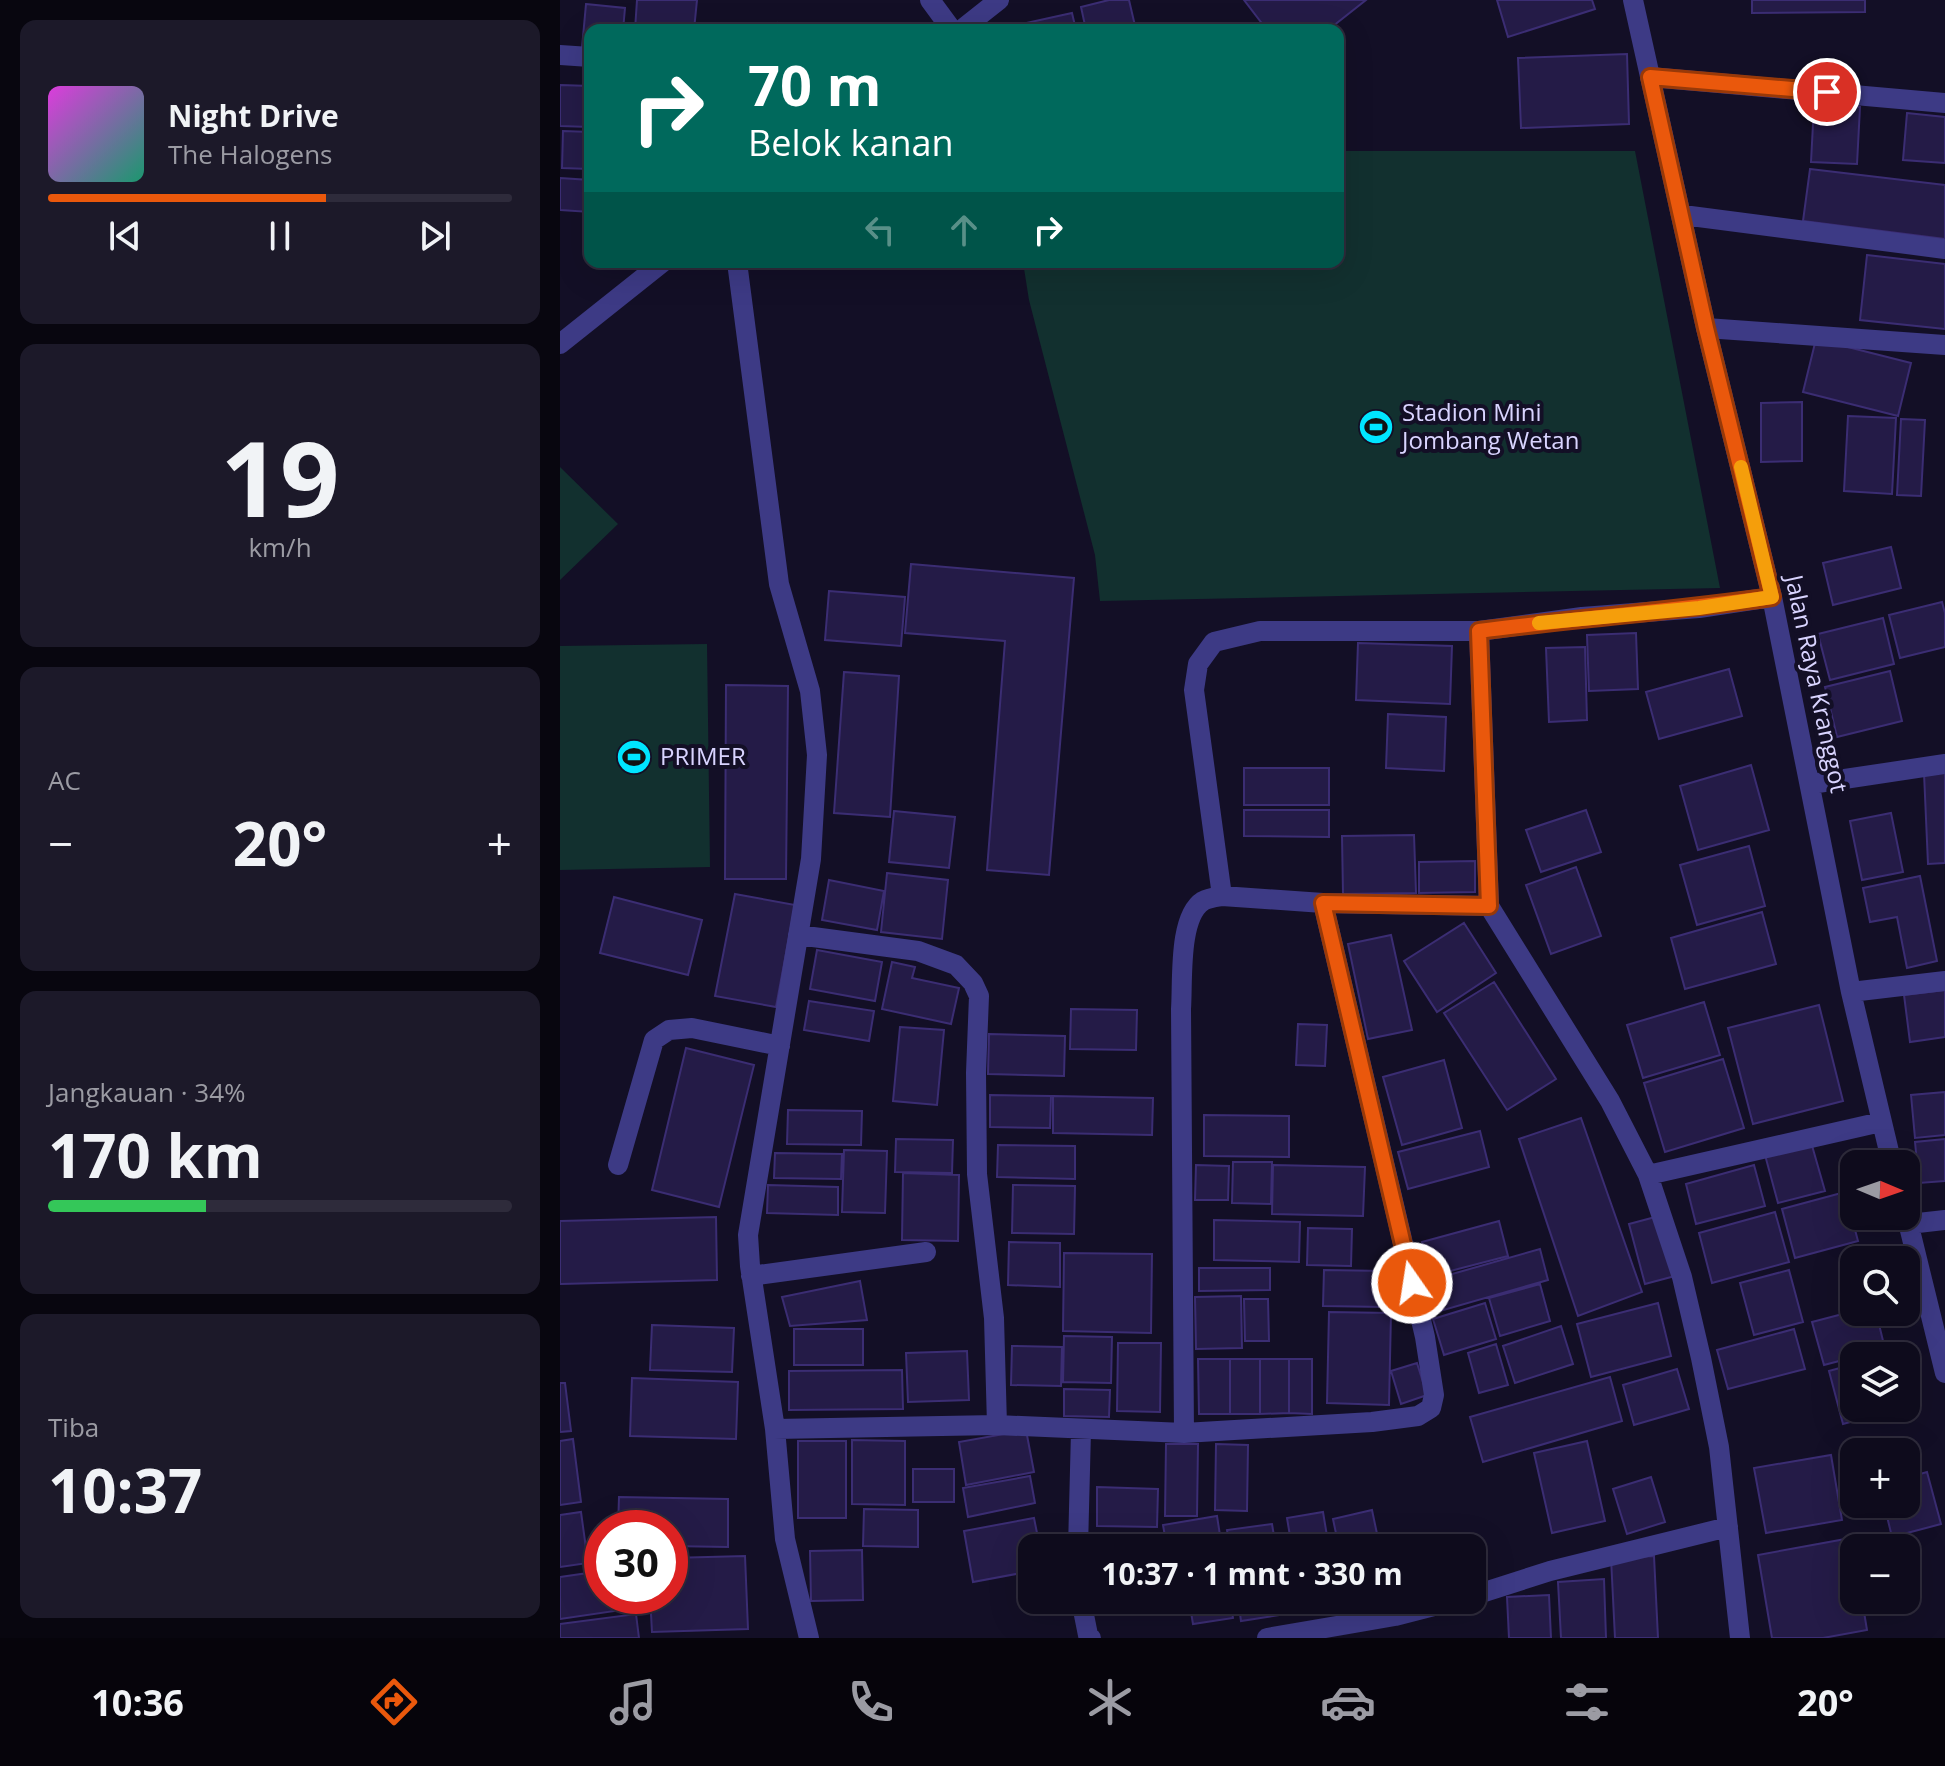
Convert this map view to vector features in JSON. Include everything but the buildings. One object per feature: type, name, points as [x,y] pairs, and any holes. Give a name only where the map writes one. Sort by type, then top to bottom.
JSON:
[{"type":"street","points":[[930,0],[948,24]]},
{"type":"street","points":[[969,24],[999,0]]},
{"type":"street","name":"Jalan Raya Kranggot","points":[[1633,0],[1706,328],[1772,597],[1851,992],[1888,1150]]},
{"type":"street","points":[[560,55],[584,57]]},
{"type":"street","points":[[1650,77],[1945,103]]},
{"type":"street","points":[[1683,215],[1945,249]]},
{"type":"street","points":[[560,344],[655,268]]},
{"type":"street","points":[[738,268],[779,584],[810,691],[817,755],[811,859],[748,1235],[751,1276],[775,1429],[785,1539],[809,1638]]},
{"type":"street","points":[[1706,328],[1945,345]]},
{"type":"street","points":[[1222,896],[1194,690],[1198,664],[1214,642],[1260,631],[1479,631],[1582,617],[1699,608],[1772,597]]},
{"type":"street","points":[[1479,631],[1489,906],[1610,1101],[1648,1175],[1682,1277],[1719,1447],[1740,1638]]},
{"type":"street","points":[[1811,784],[1945,764]]},
{"type":"street","points":[[1184,1433],[1181,1009],[1189,917],[1204,901],[1222,896],[1323,903],[1489,906]]},
{"type":"street","points":[[775,1429],[997,1425],[1081,1431],[1184,1433],[1372,1422],[1418,1416],[1431,1408],[1434,1395],[1425,1337],[1323,903]]},
{"type":"street","points":[[798,935],[918,951],[956,965],[973,983],[980,1005],[976,1073],[977,1174],[994,1318],[997,1425]]},
{"type":"street","points":[[1851,992],[1945,981]]},
{"type":"street","points":[[618,1165],[654,1040],[669,1030],[692,1028],[780,1046]]},
{"type":"street","points":[[1648,1175],[1881,1122]]},
{"type":"street","points":[[1920,1219],[1945,1220]]},
{"type":"street","points":[[1910,1230],[1945,1373]]},
{"type":"street","points":[[751,1276],[926,1252]]},
{"type":"street","points":[[1078,1534],[1081,1431]]},
{"type":"street","points":[[1486,1592],[1550,1571],[1728,1527]]},
{"type":"street","points":[[1084,1614],[1091,1638]]},
{"type":"street","points":[[1267,1638],[1403,1614]]},
{"type":"green space","name":"Stadion Mini Jombang Wetan","points":[[1344,151],[1635,151],[1720,588],[1100,601],[1095,555],[1029,300],[1024,268],[1344,268]]},
{"type":"green space","points":[[560,467],[618,524],[560,580]]},
{"type":"green space","name":"PRIMER","points":[[707,644],[710,867],[560,870],[560,646]]},
{"type":"slow traffic","points":[[1539,623],[1699,608],[1772,597],[1741,467]]},
{"type":"place","name":"Stadion Mini Jombang Wetan","points":[[1376,427]]},
{"type":"place","name":"PRIMER","points":[[634,757]]},
{"type":"route","points":[[1412,1283],[1323,903],[1489,906],[1479,631],[1582,617],[1699,608],[1772,597],[1706,328],[1650,77],[1827,92]]}]
